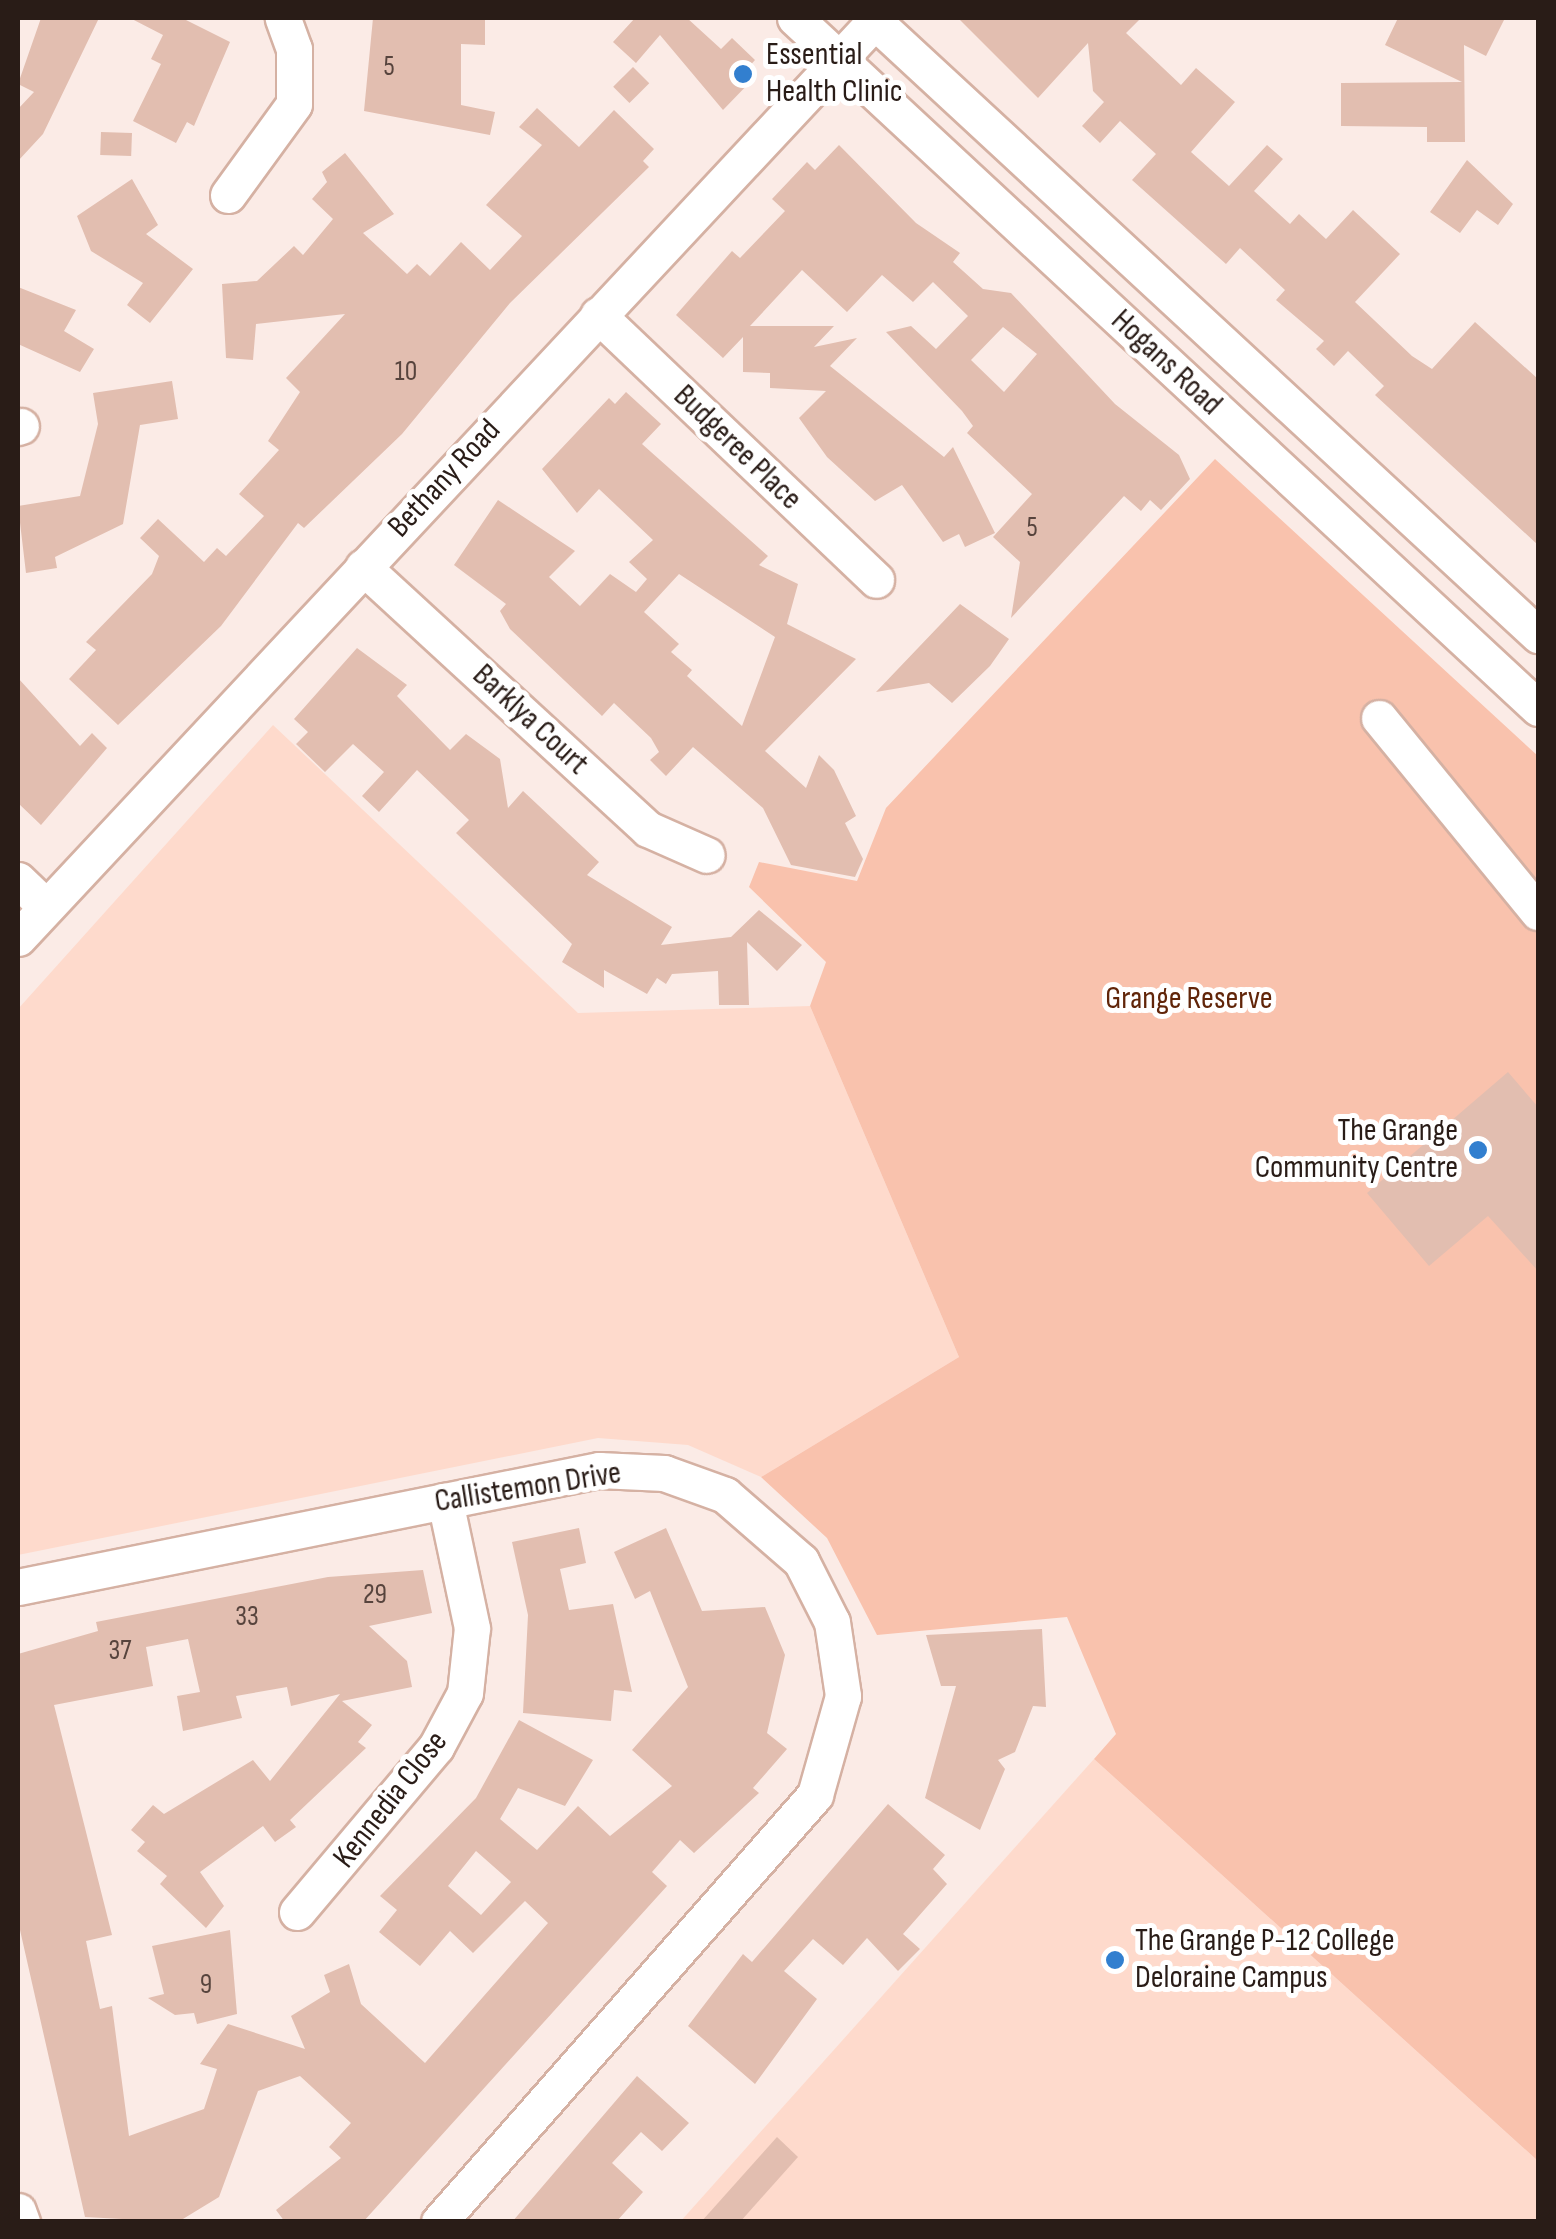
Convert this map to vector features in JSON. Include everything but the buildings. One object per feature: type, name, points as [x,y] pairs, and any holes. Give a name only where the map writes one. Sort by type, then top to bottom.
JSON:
[{"type":"street","points":[[228,195],[294,104],[294,49],[283,18]]},
{"type":"street","name":"Hogans Road","points":[[794,18],[1538,708]]},
{"type":"street","name":"Hogans Road","points":[[873,19],[1538,635]]},
{"type":"street","name":"Bethany Road","points":[[18,938],[873,19]]},
{"type":"street","name":"Budgeree Place","points":[[598,315],[876,580]]},
{"type":"street","name":"Barklya Court","points":[[363,567],[648,830],[707,855]]},
{"type":"street","points":[[1380,718],[1538,912]]},
{"type":"street","points":[[18,880],[45,906]]},
{"type":"street","name":"Callistemon Drive","points":[[18,1587],[599,1470],[664,1473],[725,1495],[770,1525],[816,1586],[842,1696],[829,1764],[798,1821],[439,2222]]},
{"type":"street","name":"Kennedia Close","points":[[298,1912],[419,1769],[465,1693],[472,1628],[445,1501]]},
{"type":"street","points":[[18,2211],[22,2222]]},
{"type":"shaded area","points":[[273,725],[578,1013],[810,1006],[959,1357],[761,1477],[688,1445],[598,1438],[18,1555],[18,1009]]},
{"type":"shaded area","name":"The Grange P-12 College Deloraine Campus","points":[[1094,1759],[1538,2161],[1538,2221],[680,2222]]},
{"type":"green space","name":"Grange Reserve","points":[[1215,459],[1538,756],[1538,2161],[1094,1759],[1116,1734],[1067,1617],[877,1635],[827,1538],[761,1477],[959,1357],[810,1006],[826,962],[749,887],[759,862],[857,881],[886,808]]},
{"type":"place","name":"Essential Health Clinic","points":[[743,74]]},
{"type":"place","name":"The Grange Community Centre","points":[[1478,1150]]},
{"type":"place","name":"The Grange P-12 College Deloraine Campus","points":[[1115,1960]]}]
